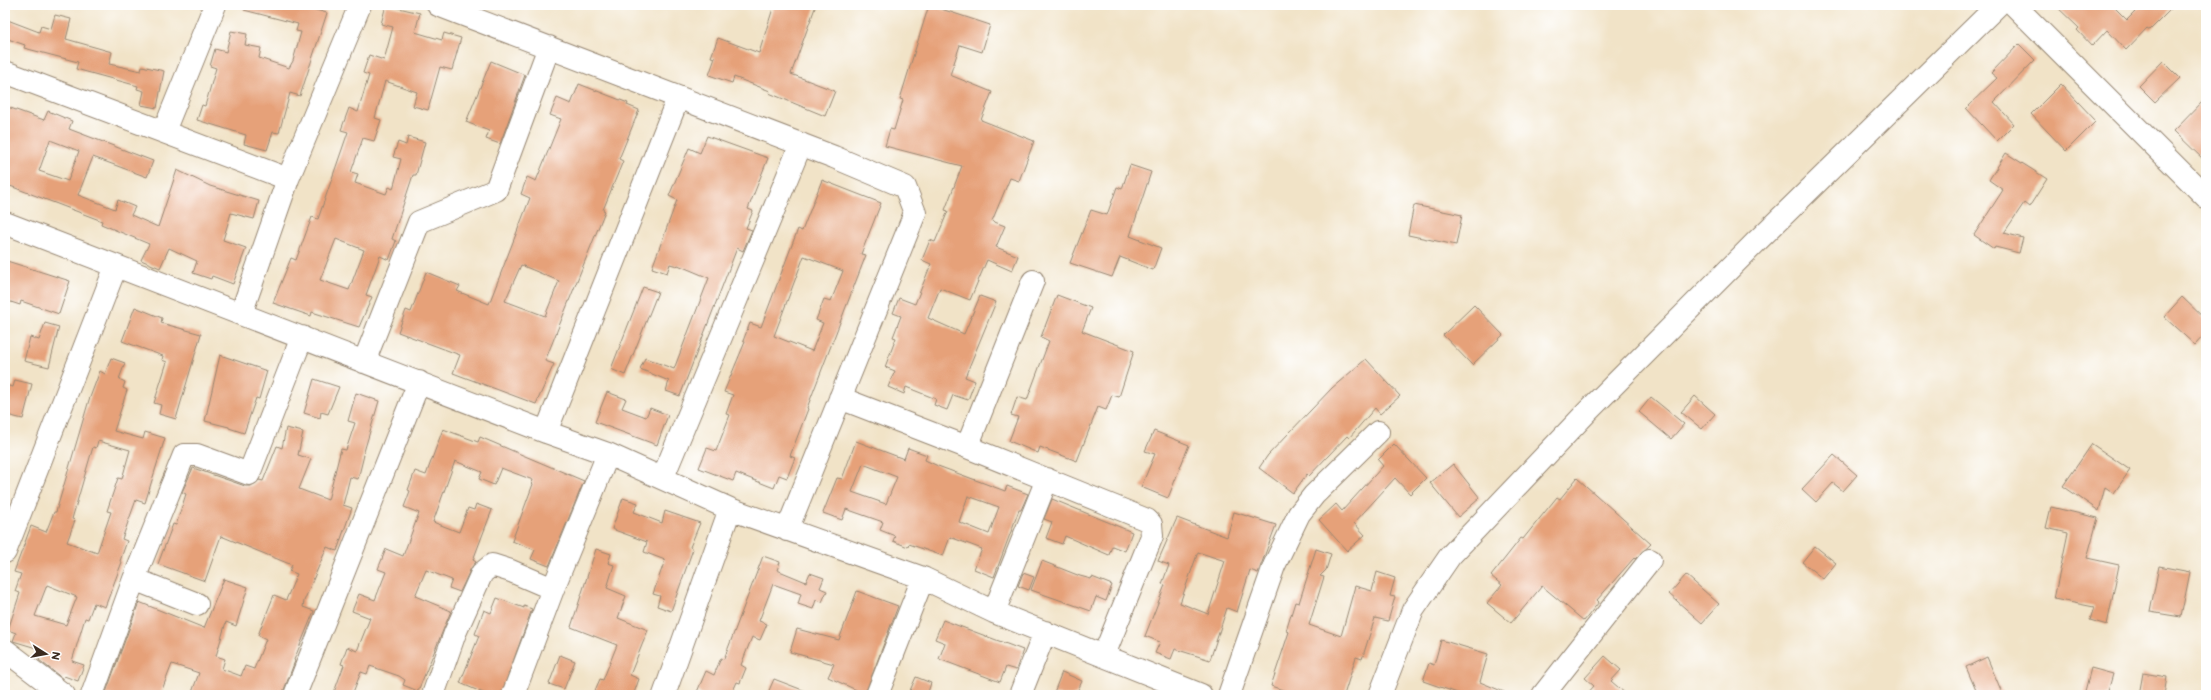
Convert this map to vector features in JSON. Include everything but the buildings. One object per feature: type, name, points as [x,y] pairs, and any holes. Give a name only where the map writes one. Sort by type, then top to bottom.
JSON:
[{"type":"street","points":[[164,131],[214,5]]},
{"type":"street","points":[[241,314],[288,179],[360,5]]},
{"type":"street","points":[[438,5],[801,144],[905,187],[915,213],[787,530]]},
{"type":"street","points":[[1380,695],[1414,610],[1450,556],[1598,400],[1998,5]]},
{"type":"street","points":[[2014,5],[2206,197]]},
{"type":"street","points":[[364,362],[419,222],[496,190],[549,47]]},
{"type":"street","points":[[5,72],[288,179]]},
{"type":"street","points":[[546,432],[678,98]]},
{"type":"street","points":[[663,477],[801,144]]},
{"type":"street","points":[[5,222],[364,362],[546,432],[608,454],[663,477],[730,509],[923,578],[994,612],[1201,695]]},
{"type":"street","points":[[5,552],[116,266]]},
{"type":"street","points":[[968,446],[1033,280]]},
{"type":"street","points":[[92,695],[134,579],[184,455],[197,455],[249,474],[302,337]]},
{"type":"street","points":[[295,695],[419,382]]},
{"type":"street","points":[[840,398],[968,446],[1147,520],[1151,524],[1152,536],[1104,655]]},
{"type":"street","points":[[1229,695],[1274,566],[1299,514],[1314,495],[1378,432]]},
{"type":"street","points":[[513,695],[553,590],[608,454]]},
{"type":"street","points":[[994,612],[1047,479]]},
{"type":"street","points":[[664,695],[730,509]]},
{"type":"street","points":[[1543,695],[1650,560]]},
{"type":"street","points":[[433,695],[455,633],[482,573],[492,565],[511,571],[553,590]]},
{"type":"street","points":[[877,695],[923,578]]},
{"type":"street","points":[[134,579],[197,604]]},
{"type":"street","points":[[1020,695],[1045,632]]},
{"type":"street","points":[[5,650],[64,695]]}]
